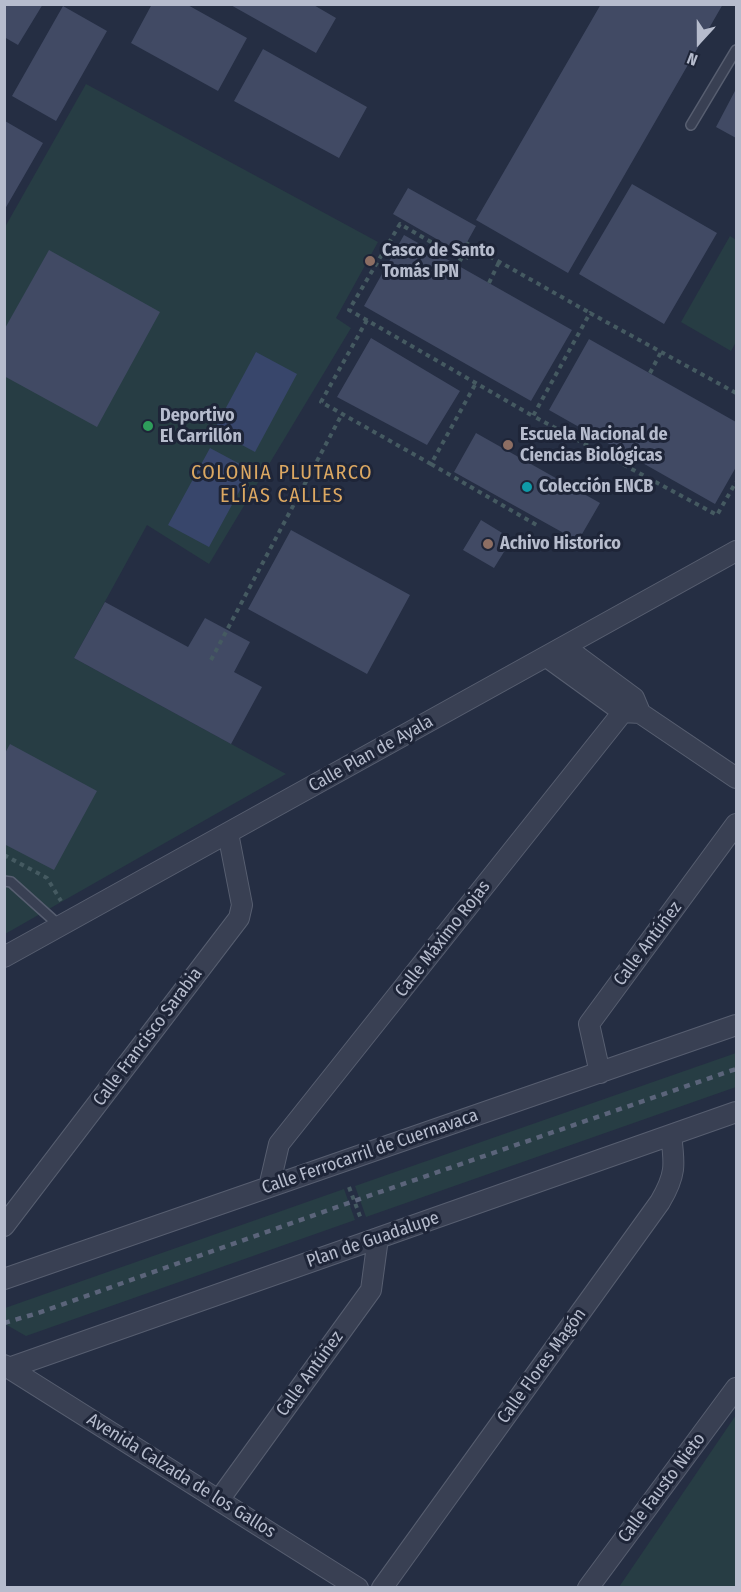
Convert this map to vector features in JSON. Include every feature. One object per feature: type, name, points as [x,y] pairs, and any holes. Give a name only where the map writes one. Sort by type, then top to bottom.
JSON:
[{"type":"street","name":"Calle Plan de Ayala","points":[[4,957],[736,551]]},
{"type":"street","points":[[565,647],[632,708]]},
{"type":"street","points":[[547,657],[632,708],[736,778]]},
{"type":"street","name":"Calle Máximo Rojas","points":[[269,1187],[279,1144],[632,708]]},
{"type":"street","name":"Calle Antúñez","points":[[600,1072],[589,1024],[736,824]]},
{"type":"street","name":"Calle Francisco Sarabia","points":[[4,1226],[239,918],[242,905],[228,833]]},
{"type":"street","name":"Calle Ferrocarril de Cuernavaca","points":[[4,1280],[736,1025]]},
{"type":"street","name":"Plan de Guadalupe","points":[[7,1367],[736,1112]]},
{"type":"street","name":"Calle Flores Magón","points":[[382,1587],[660,1202],[669,1186],[674,1170],[671,1135]]},
{"type":"street","name":"Calle Antúñez","points":[[219,1500],[371,1290],[378,1238]]},
{"type":"street","name":"Avenida Calzada de los Gallos","points":[[7,1367],[358,1587]]},
{"type":"street","name":"Calle Fausto Nieto","points":[[588,1587],[736,1388]]},
{"type":"lane","points":[[691,125],[736,51]]},
{"type":"lane","points":[[4,881],[11,882],[67,922]]},
{"type":"path","points":[[474,248],[464,261],[400,224],[349,310],[533,416],[717,515],[736,482]]},
{"type":"path","points":[[466,243],[736,393]]},
{"type":"path","points":[[489,284],[499,262]]},
{"type":"path","points":[[533,416],[590,313]]},
{"type":"path","points":[[367,320],[321,402],[540,527]]},
{"type":"path","points":[[650,373],[661,352]]},
{"type":"path","points":[[431,464],[476,383]]},
{"type":"path","points":[[211,660],[342,414]]},
{"type":"path","points":[[4,855],[47,878],[67,922]]},
{"type":"path","points":[[349,1187],[361,1219]]},
{"type":"shaded area","name":"Deportivo El Carrillón","points":[[86,84],[378,242],[336,318],[351,328],[209,564],[147,525],[74,658],[286,774],[5,934],[5,227]]},
{"type":"shaded area","points":[[730,236],[736,240],[736,342],[731,351],[681,322]]},
{"type":"shaded area","points":[[736,1053],[736,1087],[366,1217],[355,1186]]},
{"type":"shaded area","points":[[344,1189],[355,1220],[26,1336],[5,1324],[5,1308]]},
{"type":"shaded area","points":[[736,1415],[736,1587],[619,1587]]},
{"type":"water","points":[[256,352],[297,374],[255,452],[214,430]]},
{"type":"water","points":[[210,448],[251,470],[209,547],[168,525]]},
{"type":"building","points":[[4,4],[43,4],[18,45],[4,37]]},
{"type":"building","points":[[152,4],[186,4],[247,38],[218,91],[131,43]]},
{"type":"building","points":[[229,4],[312,4],[336,18],[316,53]]},
{"type":"building","points":[[601,4],[723,4],[568,273],[476,220]]},
{"type":"building","points":[[63,6],[107,31],[56,121],[12,96]]},
{"type":"building","points":[[263,49],[367,107],[339,158],[234,101]]},
{"type":"building","points":[[736,89],[736,138],[716,127]]},
{"type":"building","points":[[5,121],[43,143],[5,209]]},
{"type":"building","points":[[632,184],[717,233],[664,324],[579,274]]},
{"type":"building","points":[[408,188],[476,226],[461,253],[393,214]]},
{"type":"building","points":[[404,235],[572,330],[531,401],[364,306]]},
{"type":"building","points":[[49,250],[160,312],[97,427],[4,376],[4,330]]},
{"type":"building","points":[[371,338],[460,391],[427,445],[337,397]]},
{"type":"building","points":[[589,339],[736,422],[736,467],[715,504],[549,410]]},
{"type":"building","name":"Colección ENCB","points":[[476,433],[600,503],[578,541],[454,472]]},
{"type":"building","name":"Achivo Historico","points":[[481,520],[512,539],[494,568],[463,550]]},
{"type":"building","points":[[291,530],[410,595],[367,674],[248,609]]},
{"type":"building","points":[[105,602],[188,647],[205,618],[250,642],[234,672],[262,687],[231,744],[74,658]]},
{"type":"building","points":[[10,744],[97,791],[54,870],[4,844],[4,755]]},
{"type":"railway","points":[[4,1323],[736,1069]]},
{"type":"place","name":"Casco de Santo Tomás IPN","points":[[370,261]]},
{"type":"place","name":"Deportivo El Carrillón","points":[[148,426]]},
{"type":"place","name":"Escuela Nacional de Ciencias Biológicas","points":[[508,445]]},
{"type":"place","name":"Colección ENCB","points":[[527,487]]},
{"type":"place","name":"Achivo Historico","points":[[488,544]]},
{"type":"district","name":"COLONIA PLUTARCO ELÍAS CALLES","points":[[282,484]]}]
